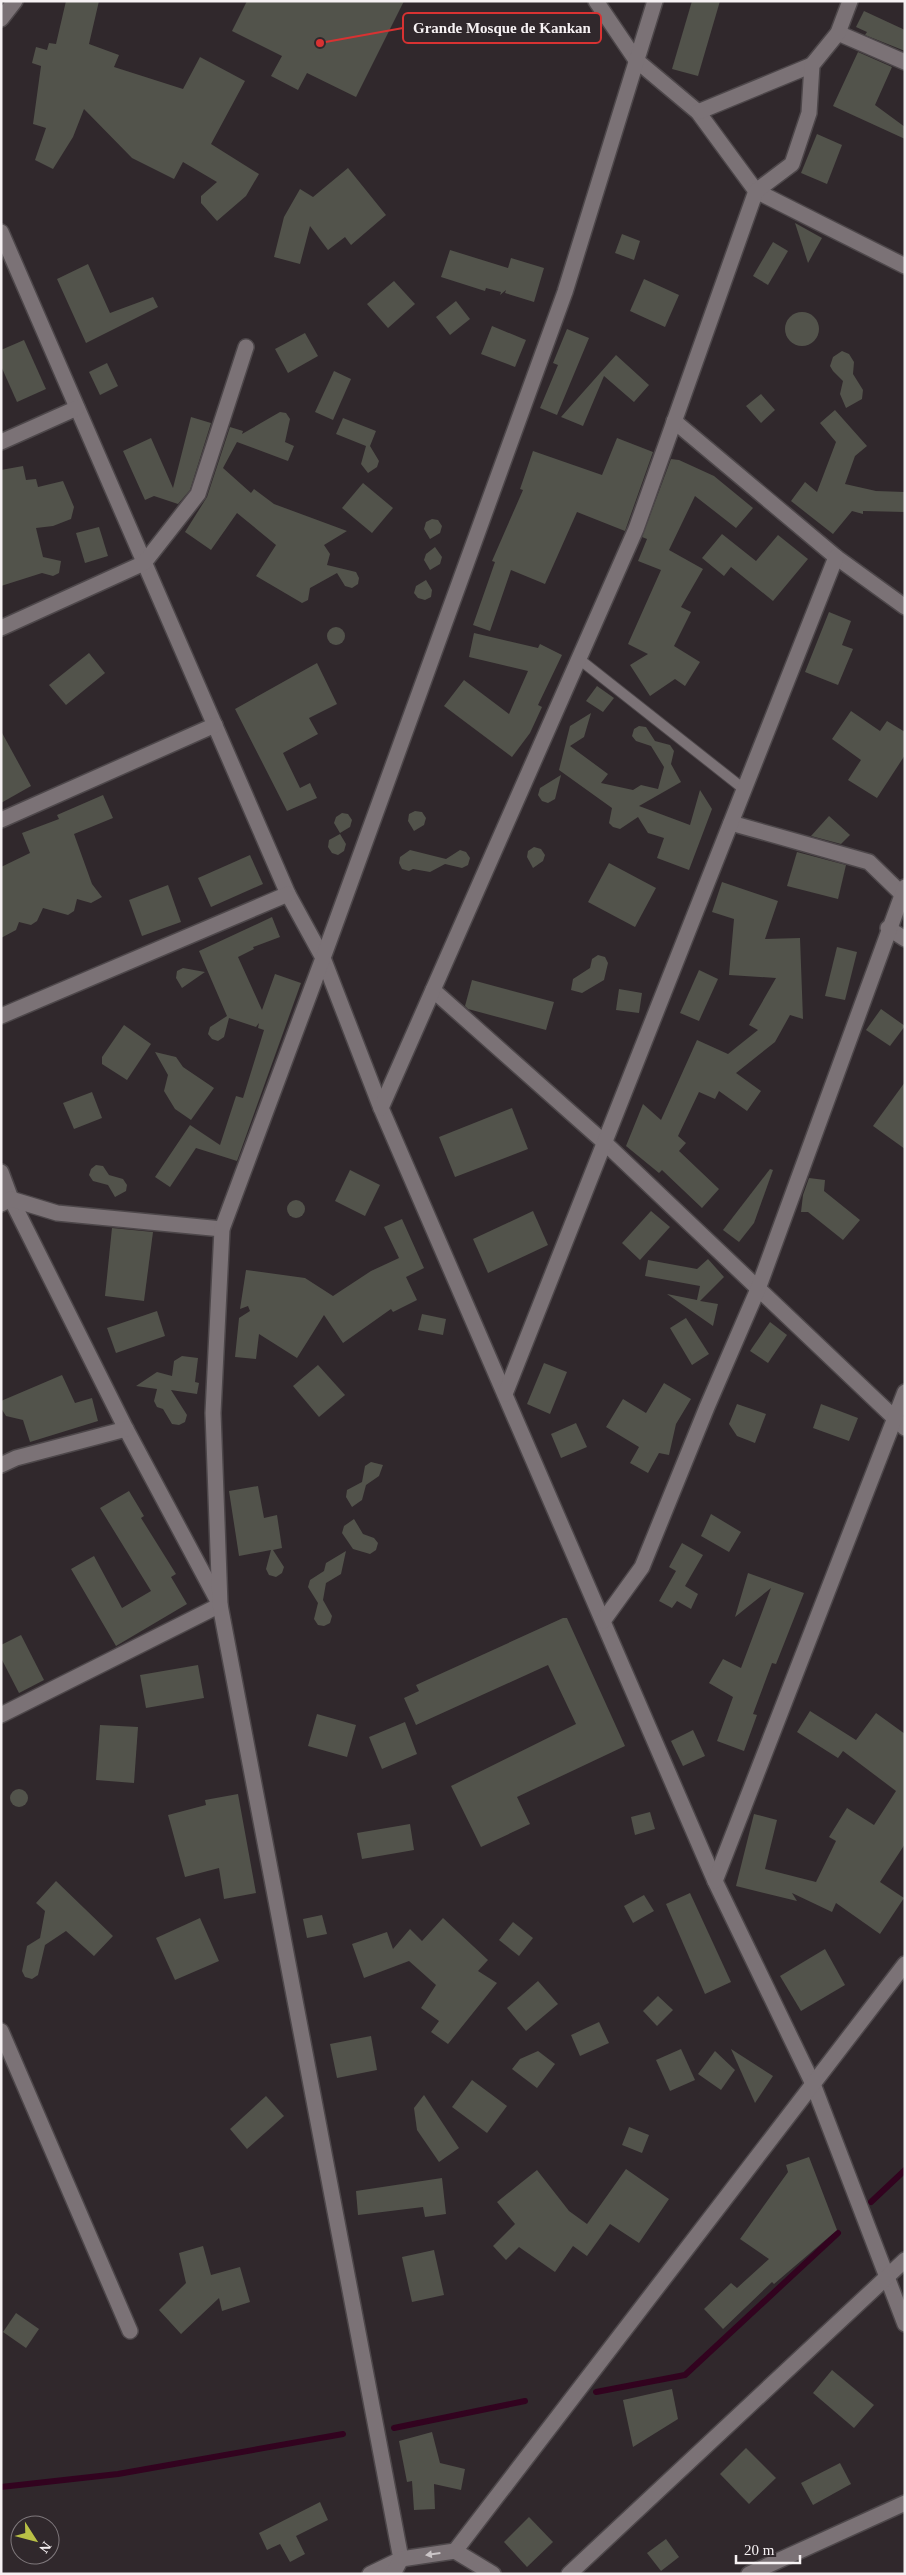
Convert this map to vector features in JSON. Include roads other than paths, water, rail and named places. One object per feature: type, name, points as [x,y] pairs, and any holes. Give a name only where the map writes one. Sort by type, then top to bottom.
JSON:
[{"type":"street","points":[[1,19],[15,1]]},
{"type":"street","points":[[596,1],[636,60],[698,112],[756,191],[905,266]]},
{"type":"street","points":[[393,2574],[402,2559],[220,1605],[213,1414],[222,1228],[323,958],[564,292],[655,1]]},
{"type":"street","points":[[698,112],[812,65],[838,33],[850,1]]},
{"type":"street","points":[[838,33],[905,62]]},
{"type":"street","points":[[381,1108],[636,529],[756,191],[792,164],[809,112],[812,65]]},
{"type":"street","points":[[1,232],[6,258],[77,408],[288,894],[323,958],[381,1108],[715,1880],[813,2084],[905,2324]]},
{"type":"street","points":[[1,628],[144,563],[198,494],[246,347]]},
{"type":"street","points":[[1,442],[77,408]]},
{"type":"street","points":[[674,421],[836,558],[905,607]]},
{"type":"street","points":[[505,1394],[836,558]]},
{"type":"street","points":[[1,820],[215,725]]},
{"type":"street","points":[[603,1620],[642,1567],[707,1407],[758,1289],[903,891],[869,862],[731,823]]},
{"type":"street","points":[[1,1016],[288,894]]},
{"type":"street","points":[[888,928],[905,939]]},
{"type":"street","points":[[434,990],[604,1142],[900,1423]]},
{"type":"street","points":[[1,1172],[6,1202],[220,1605]]},
{"type":"street","points":[[6,1202],[57,1213],[222,1228]]},
{"type":"street","points":[[715,1880],[900,1423],[905,1392]]},
{"type":"street","points":[[1,1465],[16,1458],[126,1428]]},
{"type":"street","points":[[1,1715],[220,1605]]},
{"type":"street","points":[[455,2551],[905,1964]]},
{"type":"street","points":[[1,2031],[130,2331]]},
{"type":"street","points":[[569,2574],[905,2260]]},
{"type":"street","points":[[749,2574],[905,2503]]},
{"type":"street","points":[[370,2574],[402,2559],[455,2551],[493,2574]]},
{"type":"lane","points":[[579,659],[744,790]]},
{"type":"waterway","points":[[871,2202],[905,2170]]},
{"type":"waterway","points":[[596,2392],[685,2375],[838,2233]]},
{"type":"waterway","points":[[394,2428],[525,2401]]},
{"type":"waterway","points":[[1,2487],[118,2474],[343,2434]]},
{"type":"place","name":"Grande Mosque de Kankan","points":[[320,43]]}]
